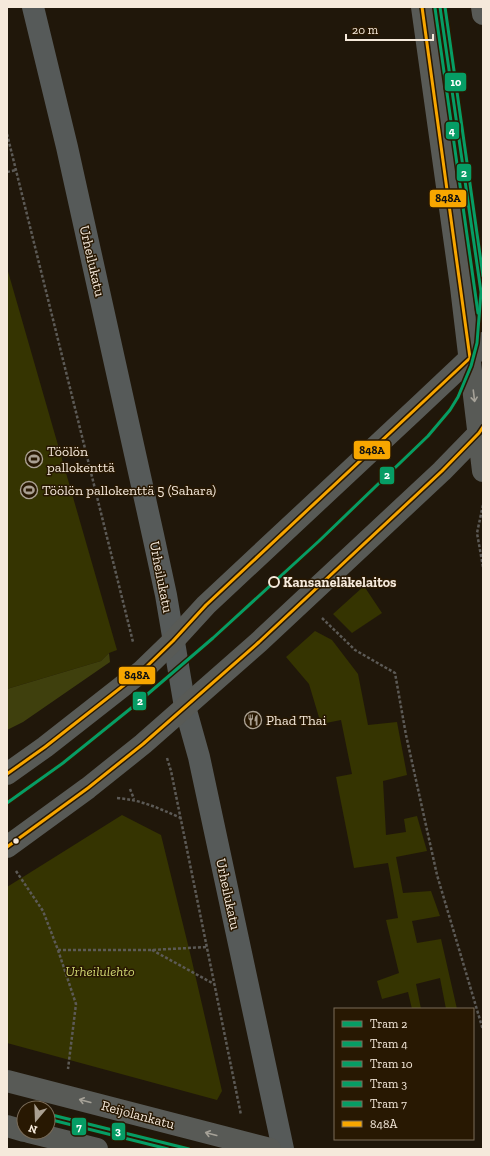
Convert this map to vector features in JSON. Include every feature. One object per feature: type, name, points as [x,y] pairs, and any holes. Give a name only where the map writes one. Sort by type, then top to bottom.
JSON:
[{"type":"main road","points":[[422,7],[461,287],[476,350],[483,470]]},
{"type":"main road","points":[[482,7],[483,14]]},
{"type":"main road","points":[[7,774],[45,747],[142,671],[173,641],[206,605],[476,350]]},
{"type":"main road","points":[[10,857],[88,788],[186,707],[259,642],[433,480],[481,430]]},
{"type":"main road","name":"Reijolankatu","points":[[7,1081],[270,1149]]},
{"type":"main road","points":[[56,1139],[97,1149]]},
{"type":"street","name":"Urheilukatu","points":[[33,7],[67,147],[166,596],[186,707],[199,757],[283,1149]]},
{"type":"path","points":[[7,134],[131,635],[142,671]]},
{"type":"path","points":[[7,172],[16,170]]},
{"type":"path","points":[[483,505],[477,533],[483,567]]},
{"type":"path","points":[[319,615],[355,650],[395,673],[406,735],[437,875],[483,1030]]},
{"type":"path","points":[[158,731],[171,770],[241,1115]]},
{"type":"path","points":[[129,787],[134,800]]},
{"type":"path","points":[[117,798],[134,800],[151,805],[181,818]]},
{"type":"path","points":[[10,857],[43,911],[76,1004],[68,1069]]},
{"type":"path","points":[[58,950],[151,950],[207,947]]},
{"type":"path","points":[[151,950],[215,985]]},
{"type":"green space","name":"Töölön pallokenttä 5 (Sahara)","points":[[7,268],[117,650],[109,653],[101,661],[7,689]]},
{"type":"green space","points":[[364,586],[382,613],[352,633],[333,614]]},
{"type":"green space","points":[[315,631],[332,640],[358,674],[368,725],[397,722],[407,775],[383,781],[386,835],[406,832],[404,819],[417,816],[427,851],[396,857],[403,893],[431,891],[440,916],[412,921],[417,943],[441,939],[457,1008],[446,1008],[440,978],[416,984],[421,1008],[412,1008],[408,992],[382,999],[377,981],[399,973],[386,920],[398,918],[388,863],[354,868],[336,777],[352,774],[341,720],[321,724],[309,684],[286,657]]},
{"type":"green space","name":"Urheilulehto","points":[[122,815],[161,835],[222,1091],[217,1100],[7,1043],[7,887]]},
{"type":"shaded area","points":[[109,653],[110,662],[23,722],[7,730],[7,689],[101,661]]},
{"type":"tram line","name":"2","points":[[7,803],[63,763],[135,705],[213,638],[319,541],[428,436],[450,410],[458,397],[471,366],[477,343],[481,292],[440,7]]},
{"type":"tram line","name":"10","points":[[445,7],[483,276]]},
{"type":"tram line","name":"4","points":[[435,8],[478,313]]},
{"type":"tram line","name":"3","points":[[56,1116],[189,1149]]},
{"type":"tram line","name":"7","points":[[56,1121],[168,1149]]},
{"type":"transit line","name":"848A","points":[[7,774],[45,747],[142,671],[173,641],[206,605],[470,358],[422,7]]},
{"type":"transit line","name":"848A","points":[[7,847],[88,788],[143,744],[259,642],[442,471],[483,427]]},
{"type":"place","name":"Töölön pallokenttä","points":[[34,459]]},
{"type":"place","name":"Töölön pallokenttä 5 (Sahara)","points":[[29,490]]},
{"type":"place","name":"Kansaneläkelaitos","points":[[274,582]]},
{"type":"place","name":"Phad Thai","points":[[253,720]]}]
